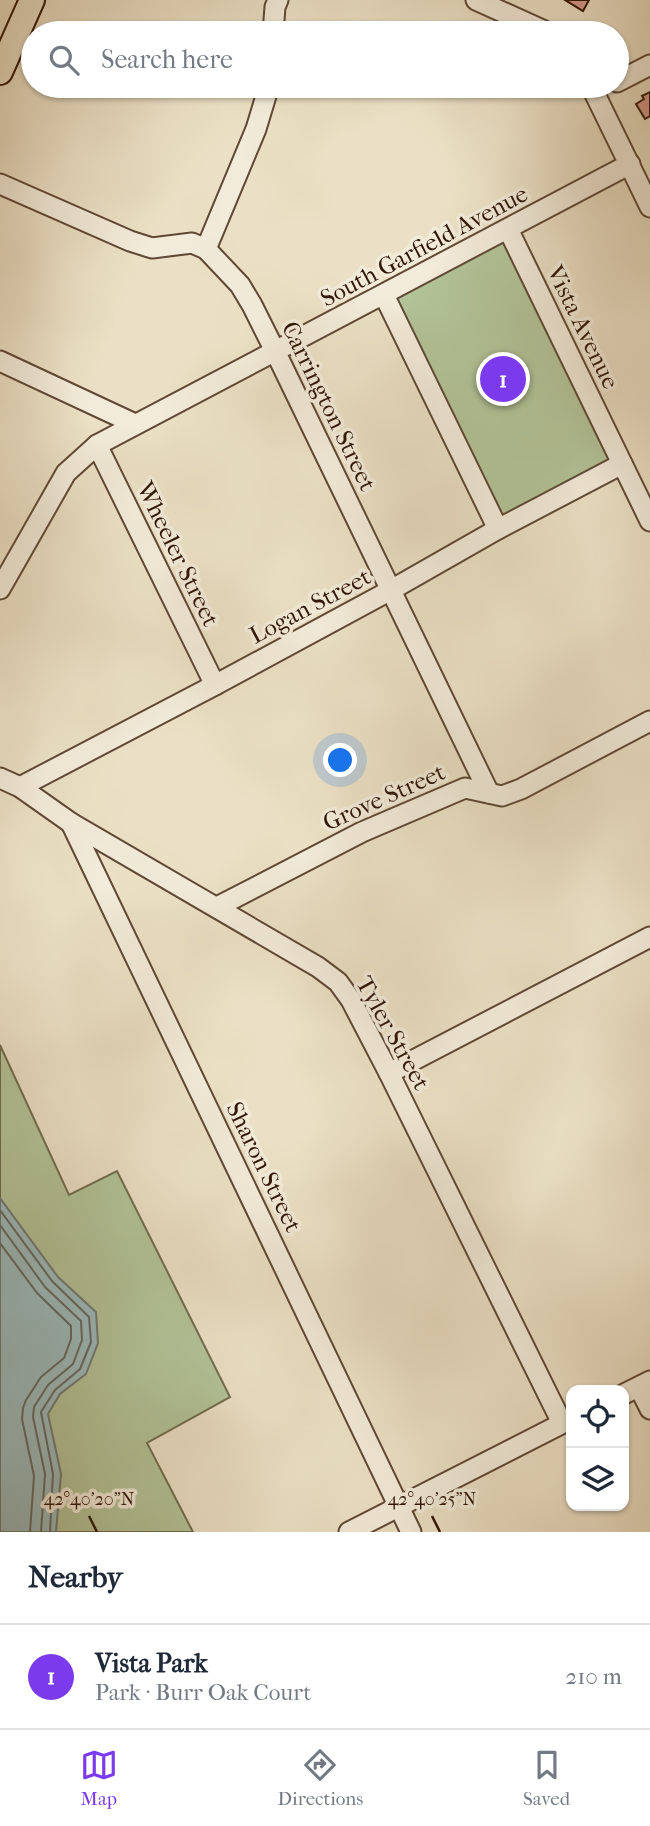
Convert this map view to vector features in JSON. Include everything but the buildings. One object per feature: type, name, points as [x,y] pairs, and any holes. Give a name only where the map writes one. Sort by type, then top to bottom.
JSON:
[{"type":"main road","points":[[23,21],[32,0]]},
{"type":"main road","points":[[0,72],[21,25]]},
{"type":"street","points":[[274,21],[278,0]]},
{"type":"street","points":[[476,0],[522,21]]},
{"type":"street","points":[[629,76],[650,65]]},
{"type":"street","points":[[0,184],[152,248],[192,243],[206,249],[256,129],[265,98]]},
{"type":"street","points":[[602,98],[650,207]]},
{"type":"street","name":"South Garfield Avenue","points":[[0,589],[66,473],[97,445],[630,164]]},
{"type":"street","name":"Vista Avenue","points":[[508,229],[650,521]]},
{"type":"street","name":"Carrington Street","points":[[206,249],[240,285],[253,305],[489,793]]},
{"type":"street","points":[[384,295],[498,529]]},
{"type":"street","points":[[0,361],[135,424]]},
{"type":"street","name":"Wheeler Street","points":[[97,445],[215,685]]},
{"type":"street","name":"Logan Street","points":[[20,787],[215,685],[622,464]]},
{"type":"street","name":"Grove Street","points":[[217,907],[362,832],[465,788],[502,796],[521,789],[650,721]]},
{"type":"street","name":"Tyler Street","points":[[0,778],[20,787],[72,823],[318,967],[338,982],[351,1000],[389,1073],[566,1421]]},
{"type":"street","name":"Sharon Street","points":[[72,823],[411,1532]]},
{"type":"street","points":[[389,1073],[650,937]]},
{"type":"street","points":[[638,1387],[650,1409]]},
{"type":"street","points":[[349,1532],[566,1421]]},
{"type":"green space","points":[[508,229],[622,464],[498,529],[384,295]]},
{"type":"green space","points":[[0,1045],[69,1195],[117,1171],[230,1397],[147,1443],[193,1532],[0,1532]]},
{"type":"water","points":[[0,1198],[58,1277],[96,1312],[98,1343],[86,1374],[60,1394],[48,1414],[61,1474],[56,1532],[0,1532]]},
{"type":"place","name":"Vista Park","points":[[503,379]]}]
